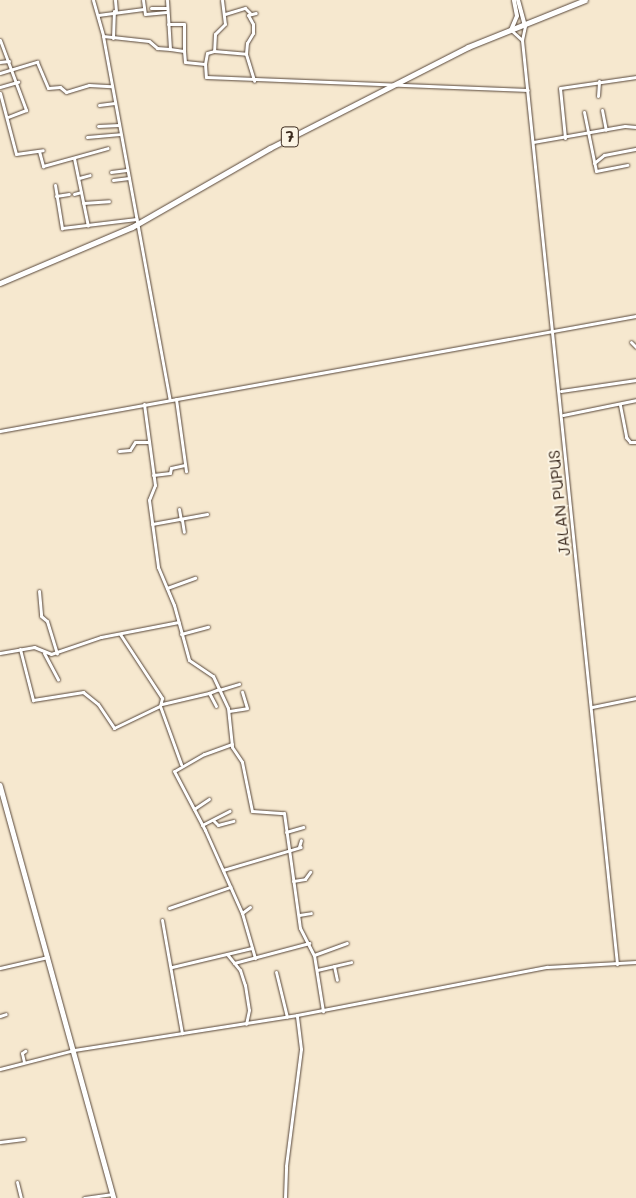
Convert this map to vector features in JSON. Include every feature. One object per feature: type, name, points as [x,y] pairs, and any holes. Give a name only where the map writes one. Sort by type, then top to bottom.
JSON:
[{"type":"highway","name":"7","points":[[0,283],[136,221],[318,122],[396,85],[468,47],[525,26],[585,0]]},
{"type":"main road","points":[[0,785],[114,1196]]},
{"type":"street","points":[[93,0],[103,36],[170,400]]},
{"type":"street","points":[[113,38],[115,0]]},
{"type":"street","points":[[143,0],[146,14],[167,10]]},
{"type":"street","points":[[168,0],[170,49]]},
{"type":"street","points":[[214,51],[215,34],[224,26],[225,14],[222,0]]},
{"type":"street","name":"JALAN PUPUS","points":[[516,0],[525,26],[522,40],[561,391],[617,964]]},
{"type":"street","name":"JALAN PUPUS","points":[[511,30],[516,16],[516,0]]},
{"type":"street","points":[[151,8],[167,10]]},
{"type":"street","points":[[225,14],[245,8],[250,13],[256,13]]},
{"type":"street","points":[[98,15],[115,11],[144,9]]},
{"type":"street","points":[[250,13],[248,18],[253,24],[253,34],[247,43],[246,54],[254,81]]},
{"type":"street","points":[[168,24],[184,24],[185,62],[205,64]]},
{"type":"street","points":[[511,30],[522,40]]},
{"type":"street","points":[[103,36],[149,41],[155,48],[184,51]]},
{"type":"street","points":[[0,40],[2,48],[13,68],[26,110],[8,117]]},
{"type":"street","points":[[246,54],[214,51],[207,53],[205,64],[206,78],[528,90]]},
{"type":"street","points":[[0,62],[9,61]]},
{"type":"street","points":[[0,73],[38,62],[46,87],[60,87],[66,92],[94,85],[100,88],[111,86]]},
{"type":"street","points":[[565,138],[560,88],[636,77]]},
{"type":"street","points":[[598,96],[599,81]]},
{"type":"street","points":[[0,87],[18,82]]},
{"type":"street","points":[[0,93],[8,117],[16,154],[41,150],[42,166],[108,148]]},
{"type":"street","points":[[99,105],[115,102]]},
{"type":"street","points":[[602,110],[606,130]]},
{"type":"street","points":[[584,112],[596,171],[628,165]]},
{"type":"street","points":[[98,126],[119,125]]},
{"type":"street","points":[[533,142],[589,134],[625,126],[636,127]]},
{"type":"street","points":[[87,137],[120,134]]},
{"type":"street","points":[[594,163],[604,155],[636,149]]},
{"type":"street","points":[[74,158],[88,226]]},
{"type":"street","points":[[111,172],[127,170]]},
{"type":"street","points":[[79,178],[90,176]]},
{"type":"street","points":[[113,180],[129,178]]},
{"type":"street","points":[[55,185],[61,228],[136,221]]},
{"type":"street","points":[[74,194],[81,192]]},
{"type":"street","points":[[56,196],[70,194]]},
{"type":"street","points":[[83,203],[109,201]]},
{"type":"street","points":[[0,431],[636,316]]},
{"type":"street","points":[[631,342],[636,347]]},
{"type":"street","points":[[561,391],[636,380]]},
{"type":"street","points":[[176,399],[186,470]]},
{"type":"street","points":[[563,415],[620,405],[636,400]]},
{"type":"street","points":[[144,404],[154,488],[149,498],[158,567],[168,588],[191,662],[213,676],[229,711],[232,744],[242,762],[252,811],[283,812],[298,915],[302,932],[314,954],[323,1011]]},
{"type":"street","points":[[620,405],[627,439],[636,442]]},
{"type":"street","points":[[119,451],[130,450],[135,442],[149,442]]},
{"type":"street","points":[[153,475],[170,473],[172,468],[185,465]]},
{"type":"street","points":[[179,509],[184,532]]},
{"type":"street","points":[[152,524],[207,514]]},
{"type":"street","points":[[168,588],[195,578]]},
{"type":"street","points":[[39,592],[41,616],[47,621],[57,653]]},
{"type":"street","points":[[0,653],[35,647],[44,652],[57,653],[101,637],[179,622]]},
{"type":"street","points":[[181,634],[208,627]]},
{"type":"street","points":[[120,634],[162,698],[161,705],[181,764]]},
{"type":"street","points":[[20,649],[32,700],[83,692],[98,704],[114,728],[161,705],[239,684]]},
{"type":"street","points":[[44,652],[58,679]]},
{"type":"street","points":[[229,711],[247,708],[242,692]]},
{"type":"street","points":[[209,693],[216,706]]},
{"type":"street","points":[[592,707],[636,698]]},
{"type":"street","points":[[232,744],[181,764],[174,771],[202,825],[242,913],[254,958]]},
{"type":"street","points":[[194,809],[209,799]]},
{"type":"street","points":[[202,825],[230,811]]},
{"type":"street","points":[[213,820],[218,825],[234,821]]},
{"type":"street","points":[[286,832],[303,827]]},
{"type":"street","points":[[223,870],[288,849],[300,847],[302,840]]},
{"type":"street","points":[[293,880],[305,879],[310,872]]},
{"type":"street","points":[[169,908],[230,887]]},
{"type":"street","points":[[242,913],[250,907]]},
{"type":"street","points":[[298,915],[310,913]]},
{"type":"street","points":[[162,920],[172,967],[182,1033]]},
{"type":"street","points":[[234,963],[309,943]]},
{"type":"street","points":[[314,954],[347,943]]},
{"type":"street","points":[[172,967],[252,948]]},
{"type":"street","points":[[227,954],[240,970],[246,992],[249,1010],[246,1024]]},
{"type":"street","points":[[0,968],[48,957]]},
{"type":"street","points":[[317,970],[351,962]]},
{"type":"street","points":[[0,1069],[74,1050],[297,1016],[547,967],[636,962]]},
{"type":"street","points":[[334,966],[337,980]]},
{"type":"street","points":[[276,972],[286,1017]]},
{"type":"street","points":[[0,1016],[6,1014]]},
{"type":"street","points":[[285,1198],[286,1166],[301,1057],[297,1016]]},
{"type":"street","points":[[24,1051],[22,1053],[24,1062]]},
{"type":"street","points":[[0,1142],[24,1139]]},
{"type":"street","points":[[17,1182],[21,1198]]},
{"type":"street","points":[[84,1198],[114,1196]]}]
